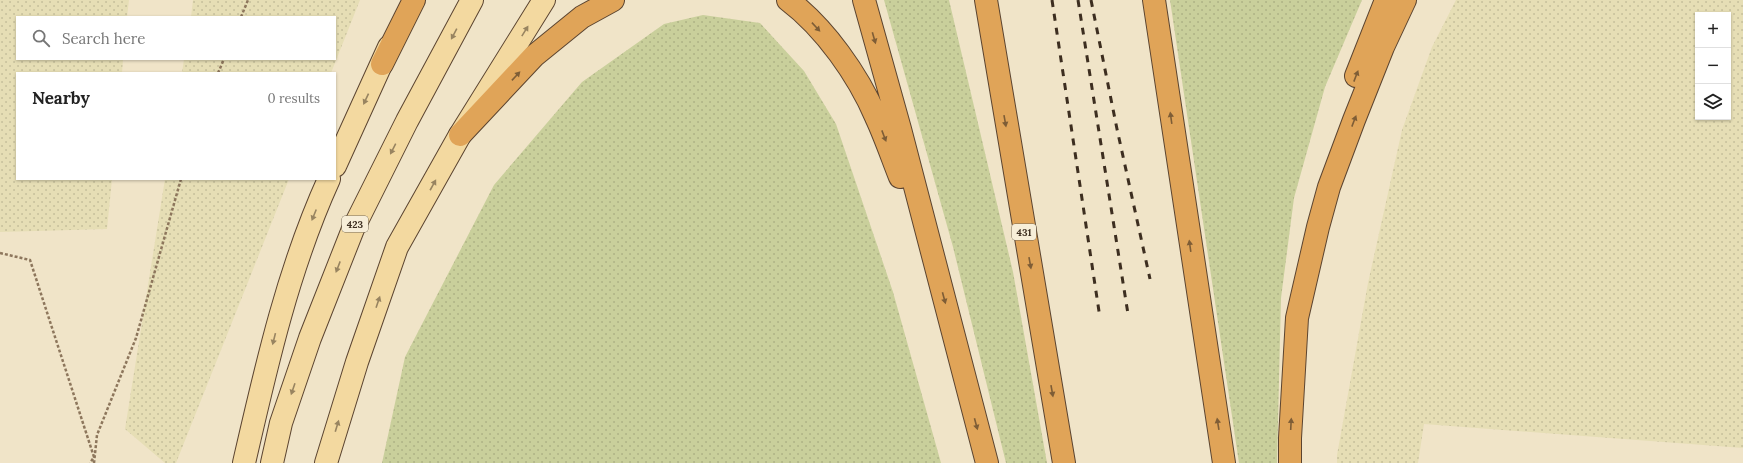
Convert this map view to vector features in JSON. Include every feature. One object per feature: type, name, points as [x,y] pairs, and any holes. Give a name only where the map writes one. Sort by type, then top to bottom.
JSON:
[{"type":"highway","points":[[382,64],[414,0]]},
{"type":"highway","points":[[460,135],[534,56],[582,17],[613,0]]},
{"type":"highway","points":[[788,0],[814,24],[837,51],[876,116],[937,271]]},
{"type":"highway","points":[[864,0],[900,129],[986,463]]},
{"type":"highway","points":[[979,0],[1000,92]]},
{"type":"highway","name":"431","points":[[986,0],[1000,92],[1064,463]]},
{"type":"highway","points":[[1154,0],[1224,463]]},
{"type":"highway","points":[[1303,290],[1320,189],[1337,126],[1386,0]]},
{"type":"highway","points":[[1290,463],[1290,438],[1297,318],[1318,227],[1329,187],[1383,47],[1405,0]]},
{"type":"main road","points":[[336,164],[382,64],[409,0]]},
{"type":"main road","name":"423","points":[[272,463],[281,423],[305,353],[353,229],[407,121],[472,0]]},
{"type":"main road","points":[[326,463],[357,362],[397,247],[460,135],[544,0]]},
{"type":"main road","points":[[244,463],[280,315],[312,219],[329,180]]},
{"type":"path","points":[[241,16],[248,0]]},
{"type":"path","points":[[218,72],[224,60]]},
{"type":"path","points":[[94,463],[97,435],[136,338],[181,180]]},
{"type":"path","points":[[0,253],[30,260],[94,457]]},
{"type":"path","points":[[90,463],[94,457]]},
{"type":"shaded area","points":[[0,0],[129,0],[127,16],[16,16],[16,60],[123,60],[122,72],[16,72],[16,180],[112,180],[107,229],[0,232]]},
{"type":"shaded area","points":[[193,0],[360,0],[331,72],[182,72],[184,60],[336,60],[336,16],[191,16]]},
{"type":"shaded area","points":[[1456,0],[1743,0],[1743,448],[1424,424],[1418,463],[1337,463],[1337,455],[1368,283],[1402,130],[1432,47]]},
{"type":"shaded area","points":[[165,180],[289,180],[176,463],[165,463],[125,429]]},
{"type":"green space","points":[[884,0],[949,0],[1013,272],[1047,463],[1006,463],[953,247]]},
{"type":"green space","points":[[1170,0],[1362,0],[1325,87],[1294,198],[1281,298],[1277,463],[1239,463]]},
{"type":"green space","points":[[703,15],[760,23],[804,71],[836,124],[893,292],[941,463],[382,463],[405,357],[494,185],[582,82],[664,24]]},
{"type":"railway","points":[[1052,0],[1100,318]]},
{"type":"railway","points":[[1078,0],[1128,314]]},
{"type":"railway","points":[[1091,0],[1117,129],[1150,279]]}]
